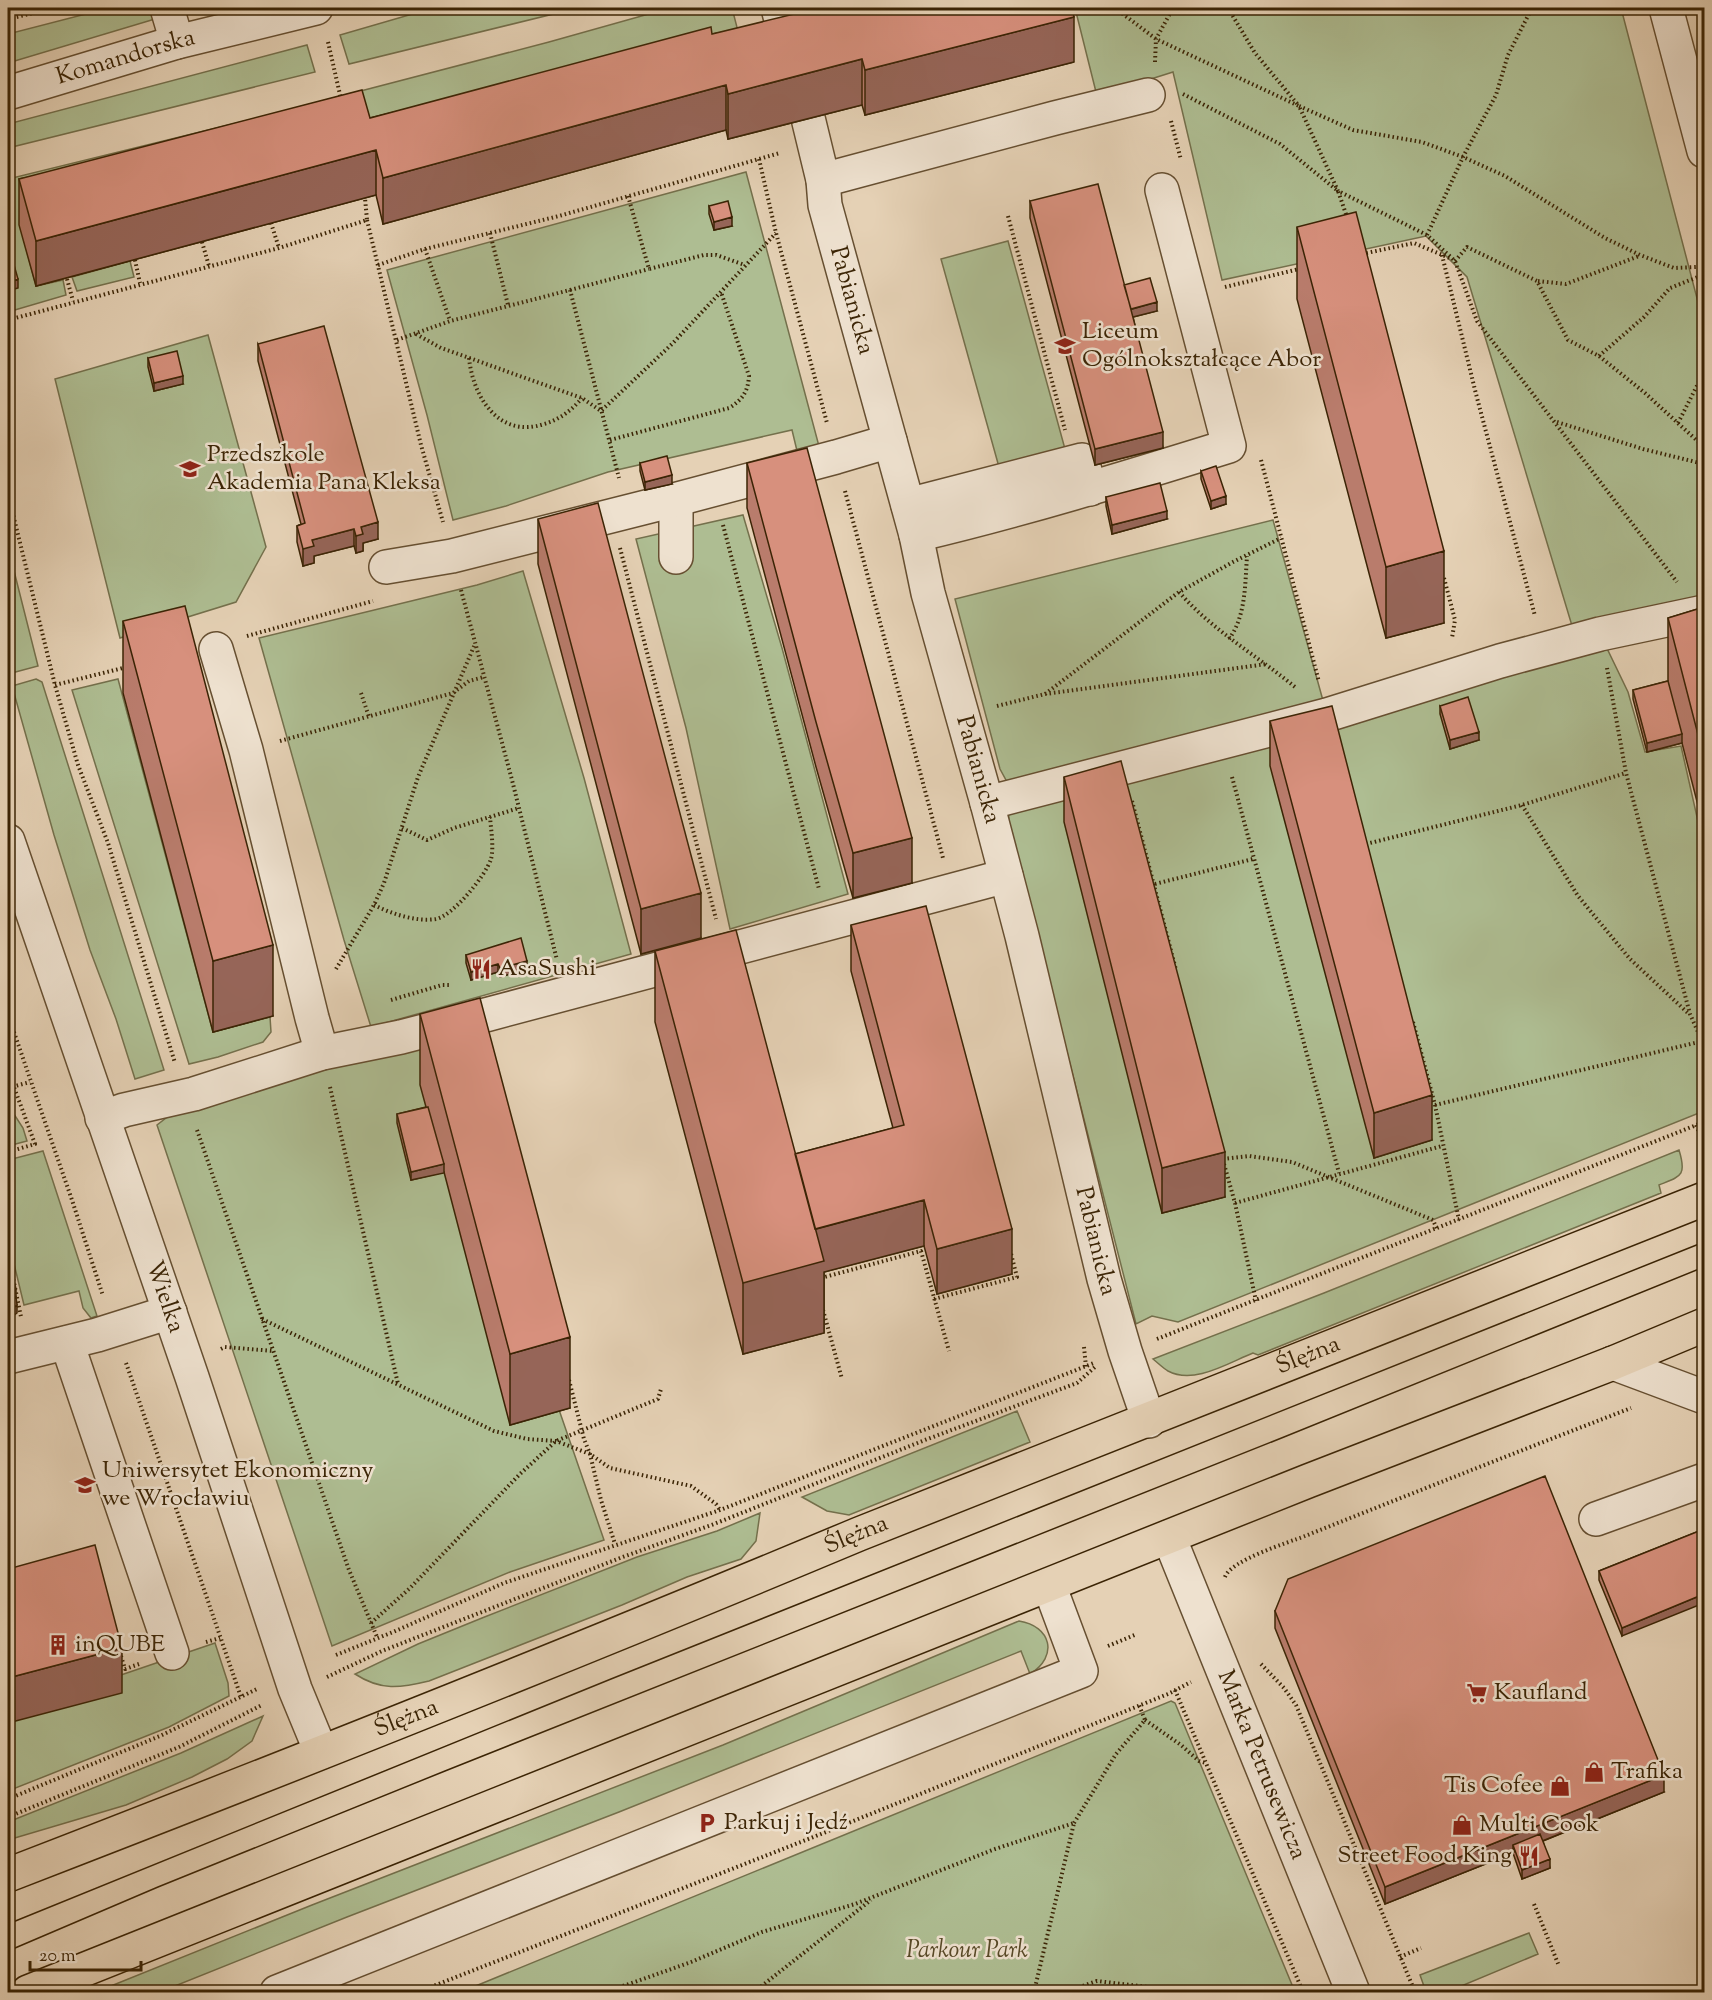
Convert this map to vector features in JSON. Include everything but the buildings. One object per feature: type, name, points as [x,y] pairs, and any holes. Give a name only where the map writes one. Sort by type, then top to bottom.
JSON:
[{"type":"main road","name":"Ślężna","points":[[8,1875],[1704,1199]]},
{"type":"main road","points":[[30,1992],[1704,1325]]},
{"type":"street","points":[[167,8],[177,42]]},
{"type":"street","points":[[778,8],[791,60]]},
{"type":"street","points":[[1666,8],[1704,151]]},
{"type":"street","name":"Komandorska","points":[[8,93],[177,42],[322,21]]},
{"type":"street","points":[[823,180],[1055,117],[1159,106]]},
{"type":"street","name":"Pabianicka","points":[[811,129],[823,180],[825,205],[912,520],[928,593],[1006,876],[1104,1279],[1149,1421]]},
{"type":"street","points":[[912,520],[966,524],[1082,476],[1229,446],[1162,190]]},
{"type":"street","points":[[386,567],[623,525],[674,500],[836,458],[890,441]]},
{"type":"street","points":[[674,500],[676,557]]},
{"type":"street","points":[[987,803],[1224,742],[1325,704],[1600,634],[1704,612]]},
{"type":"street","points":[[216,649],[246,750],[322,1053]]},
{"type":"street","name":"Wielka","points":[[8,841],[170,1312],[269,1612],[321,1752]]},
{"type":"street","points":[[102,1118],[124,1110],[187,1096],[322,1053],[401,1037],[1006,876]]},
{"type":"street","points":[[10,1357],[67,1343],[170,1312]]},
{"type":"street","points":[[67,1343],[172,1653]]},
{"type":"street","points":[[1613,1363],[1693,1393]]},
{"type":"street","points":[[1596,1519],[1704,1480]]},
{"type":"street","name":"Marka Petrusewicza","points":[[1169,1537],[1353,1992]]},
{"type":"street","points":[[277,1992],[1082,1671],[1049,1585]]},
{"type":"path","points":[[8,20],[56,8]]},
{"type":"path","points":[[1115,8],[1156,39],[1299,106],[1353,130],[1422,142],[1463,157],[1505,176],[1605,238],[1640,255],[1674,268],[1696,267]]},
{"type":"path","points":[[1156,39],[1173,8]]},
{"type":"path","points":[[1228,8],[1255,53],[1299,106],[1338,191],[1348,223]]},
{"type":"path","points":[[1427,235],[1463,157],[1496,95],[1508,55],[1532,8]]},
{"type":"path","points":[[322,21],[343,104]]},
{"type":"path","points":[[1181,93],[1280,144],[1338,191],[1427,235],[1455,261],[1477,321],[1652,548]]},
{"type":"path","points":[[1159,106],[1182,163]]},
{"type":"path","points":[[378,265],[425,249],[559,216],[759,159],[811,129]]},
{"type":"path","points":[[759,159],[776,233],[952,891]]},
{"type":"path","points":[[628,195],[649,269]]},
{"type":"path","points":[[365,198],[367,220],[421,445],[519,808],[558,967]]},
{"type":"path","points":[[1008,216],[1082,476]]},
{"type":"path","points":[[8,320],[279,248],[367,220]]},
{"type":"path","points":[[271,223],[279,248]]},
{"type":"path","points":[[490,233],[508,306]]},
{"type":"path","points":[[601,411],[655,360],[776,233]]},
{"type":"path","points":[[202,242],[209,266]]},
{"type":"path","points":[[1359,255],[1414,243],[1455,261]]},
{"type":"path","points":[[1455,261],[1467,248],[1537,280],[1566,284],[1640,255]]},
{"type":"path","points":[[425,249],[450,321]]},
{"type":"path","points":[[397,340],[450,321],[704,255],[716,255],[746,265]]},
{"type":"path","points":[[1442,255],[1476,394],[1538,627]]},
{"type":"path","points":[[135,260],[140,284]]},
{"type":"path","points":[[1216,290],[1304,268]]},
{"type":"path","points":[[1599,356],[1644,317],[1670,288],[1698,277]]},
{"type":"path","points":[[67,279],[73,301]]},
{"type":"path","points":[[1537,280],[1568,340],[1599,356],[1704,447]]},
{"type":"path","points":[[570,290],[610,440],[623,525],[725,951]]},
{"type":"path","points":[[610,440],[729,408],[742,397],[746,391],[749,376],[721,292]]},
{"type":"path","points":[[416,334],[441,348],[582,398],[601,411]]},
{"type":"path","points":[[469,358],[471,375],[479,395],[500,419],[518,428],[534,428],[551,422],[574,408],[582,398]]},
{"type":"path","points":[[1678,423],[1704,372]]},
{"type":"path","points":[[1556,422],[1643,449],[1704,464]]},
{"type":"path","points":[[1260,458],[1325,704]]},
{"type":"path","points":[[712,490],[829,924]]},
{"type":"path","points":[[1045,694],[1179,592],[1281,538]]},
{"type":"path","points":[[1229,639],[1236,629],[1244,599],[1247,555]]},
{"type":"path","points":[[1443,574],[1455,620],[1452,642]]},
{"type":"path","points":[[1179,592],[1193,608],[1229,639],[1267,664],[1310,698],[1325,704]]},
{"type":"path","points":[[1435,1105],[1703,1041],[1690,1014],[1626,773],[1600,634]]},
{"type":"path","points":[[334,974],[374,905],[384,883],[418,777],[475,644]]},
{"type":"path","points":[[988,708],[1045,694],[1267,664]]},
{"type":"path","points":[[246,750],[453,693],[469,681],[484,677]]},
{"type":"path","points":[[362,693],[369,717]]},
{"type":"path","points":[[1224,742],[1253,858],[1339,1173]]},
{"type":"path","points":[[1366,844],[1522,805],[1626,773]]},
{"type":"path","points":[[1132,800],[1178,976]]},
{"type":"path","points":[[1522,805],[1578,896],[1630,959],[1690,1014]]},
{"type":"path","points":[[402,828],[427,840],[454,828],[519,808]]},
{"type":"path","points":[[374,905],[390,913],[417,918],[438,919],[446,914],[481,880],[491,858],[490,817]]},
{"type":"path","points":[[1363,833],[1369,855]]},
{"type":"path","points":[[1155,884],[1253,858]]},
{"type":"path","points":[[1411,1014],[1435,1105],[1459,1220]]},
{"type":"path","points":[[322,1053],[399,1385]]},
{"type":"path","points":[[8,1071],[35,1144],[8,1152]]},
{"type":"path","points":[[8,1088],[30,1082]]},
{"type":"path","points":[[1152,1341],[1704,1122]]},
{"type":"path","points":[[1696,1125],[1704,1144]]},
{"type":"path","points":[[1235,1203],[1442,1146]]},
{"type":"path","points":[[1220,1148],[1235,1203],[1256,1301]]},
{"type":"path","points":[[1223,1159],[1249,1156],[1292,1162],[1433,1220],[1437,1228]]},
{"type":"path","points":[[934,1299],[1017,1277],[1009,1244]]},
{"type":"path","points":[[815,1279],[921,1251],[949,1351]]},
{"type":"path","points":[[8,1253],[22,1315],[10,1357]]},
{"type":"path","points":[[821,1301],[842,1378]]},
{"type":"path","points":[[262,1319],[494,1431],[526,1439],[556,1441],[590,1454],[610,1468],[691,1486],[716,1504],[720,1510]]},
{"type":"path","points":[[186,1360],[225,1347],[273,1351]]},
{"type":"path","points":[[345,1669],[425,1634],[1077,1383],[1098,1365]]},
{"type":"path","points":[[336,1655],[504,1583],[720,1510],[1086,1367]]},
{"type":"path","points":[[569,1379],[615,1544]]},
{"type":"path","points":[[8,1389],[10,1404],[8,1464]]},
{"type":"path","points":[[371,1623],[410,1588],[519,1474],[556,1441],[658,1399],[661,1389]]},
{"type":"path","points":[[1223,1583],[1226,1573],[1241,1562],[1400,1497],[1693,1393]]},
{"type":"path","points":[[8,1533],[9,1579]]},
{"type":"path","points":[[118,1646],[125,1669],[220,1638]]},
{"type":"path","points":[[1259,1662],[1284,1688],[1296,1706],[1415,1992]]},
{"type":"path","points":[[418,1992],[827,1831],[1195,1681]]},
{"type":"path","points":[[8,1799],[160,1736],[220,1709],[266,1684]]},
{"type":"path","points":[[1175,1690],[1302,1992]]},
{"type":"path","points":[[8,1817],[179,1747],[269,1701]]},
{"type":"path","points":[[1139,1705],[1145,1720],[1181,1745],[1198,1761],[1206,1763]]},
{"type":"path","points":[[1034,1992],[1074,1823],[1116,1754],[1145,1720]]},
{"type":"path","points":[[606,1992],[691,1962],[762,1932],[876,1896],[995,1849],[1074,1823]]},
{"type":"path","points":[[754,1992],[876,1896]]},
{"type":"path","points":[[1534,1904],[1559,1966]]},
{"type":"path","points":[[1400,1957],[1421,1948]]},
{"type":"path","points":[[1066,1992],[1097,1981],[1148,1988],[1155,1992]]},
{"type":"green space","points":[[109,8],[151,8],[155,19],[8,63],[8,34]]},
{"type":"green space","points":[[433,8],[578,8],[349,64],[340,35]]},
{"type":"green space","points":[[670,8],[732,8],[748,70],[20,225],[36,286],[63,280],[66,295],[8,312],[8,179],[249,120]]},
{"type":"green space","points":[[1075,8],[1621,8],[1704,325],[1704,603],[1576,639],[1467,277],[1426,236],[1222,280],[1173,72],[1097,96]]},
{"type":"green space","points":[[307,45],[315,72],[8,148],[8,124]]},
{"type":"green space","points":[[746,172],[820,450],[798,455],[792,430],[608,472],[506,506],[453,520],[387,270]]},
{"type":"green space","points":[[1008,241],[1065,449],[999,467],[941,259]]},
{"type":"green space","points":[[130,261],[134,277],[77,291],[72,277]]},
{"type":"green space","points":[[208,335],[266,547],[236,602],[120,638],[55,379]]},
{"type":"green space","points":[[743,515],[782,648],[848,894],[730,929],[686,728],[636,539]]},
{"type":"green space","points":[[1273,520],[1327,715],[1600,634],[1628,692],[1645,752],[1681,746],[1704,848],[1704,1111],[1178,1322],[1152,1316],[1136,1324],[1009,824],[1007,782],[1000,769],[955,599]]},
{"type":"green space","points":[[8,547],[38,666],[8,674]]},
{"type":"green space","points":[[523,571],[584,778],[631,954],[371,1027],[344,940],[259,638],[477,585]]},
{"type":"green space","points":[[36,679],[42,682],[164,1070],[135,1079],[116,1019],[90,950],[54,835],[12,686]]},
{"type":"green space","points":[[118,679],[213,1032],[270,1017],[271,1032],[263,1042],[189,1064],[72,690]]},
{"type":"green space","points":[[467,1038],[556,1401],[604,1540],[510,1572],[332,1646],[157,1125],[170,1115],[345,1062]]},
{"type":"green space","points":[[10,1108],[23,1128],[27,1141],[8,1146],[8,1109]]},
{"type":"green space","points":[[1679,1150],[1682,1170],[1677,1177],[1659,1185],[1661,1193],[1258,1355],[1253,1353],[1211,1371],[1189,1376],[1168,1371],[1153,1359],[1324,1293]]},
{"type":"green space","points":[[43,1151],[97,1316],[91,1318],[83,1308],[79,1291],[24,1305],[8,1239],[8,1160]]},
{"type":"green space","points":[[1017,1411],[1030,1442],[849,1515],[827,1511],[802,1497]]},
{"type":"green space","points":[[760,1513],[756,1541],[741,1559],[687,1577],[429,1681],[391,1687],[373,1683],[355,1674],[418,1644],[482,1618],[637,1557],[717,1531]]},
{"type":"green space","points":[[1019,1621],[1038,1629],[1044,1635],[1047,1643],[1048,1651],[1045,1659],[1030,1674],[1021,1651],[160,1992],[96,1992],[723,1745]]},
{"type":"green space","points":[[215,1643],[228,1683],[229,1696],[169,1727],[8,1791],[8,1723],[118,1676]]},
{"type":"green space","name":"Parkour Park","points":[[1171,1701],[1175,1703],[1295,1992],[461,1992]]},
{"type":"green space","points":[[263,1716],[252,1741],[227,1759],[192,1777],[126,1805],[8,1840],[8,1822],[181,1753]]},
{"type":"green space","points":[[1529,1933],[1538,1954],[1447,1992],[1426,1992],[1420,1975]]},
{"type":"tram line","points":[[8,1924],[611,1679],[1704,1242]]},
{"type":"tram line","points":[[8,1951],[158,1887],[445,1771],[1704,1267]]},
{"type":"place","name":"Liceum Ogólnokształcące Abor","points":[[1065,346]]},
{"type":"place","name":"Przedszkole Akademia Pana Kleksa","points":[[190,469]]},
{"type":"place","name":"AsaSushi","points":[[481,969]]},
{"type":"place","name":"Uniwersytet Ekonomiczny we Wrocławiu","points":[[85,1485]]},
{"type":"place","name":"inQUBE","points":[[58,1645]]},
{"type":"place","name":"Kaufland","points":[[1477,1693]]},
{"type":"place","name":"Trafika","points":[[1594,1772]]},
{"type":"place","name":"Tis Cofee","points":[[1560,1786]]},
{"type":"place","name":"Parkuj i Jedź","points":[[707,1823]]},
{"type":"place","name":"Multi Cook","points":[[1462,1825]]},
{"type":"place","name":"Street Food King","points":[[1529,1856]]}]
